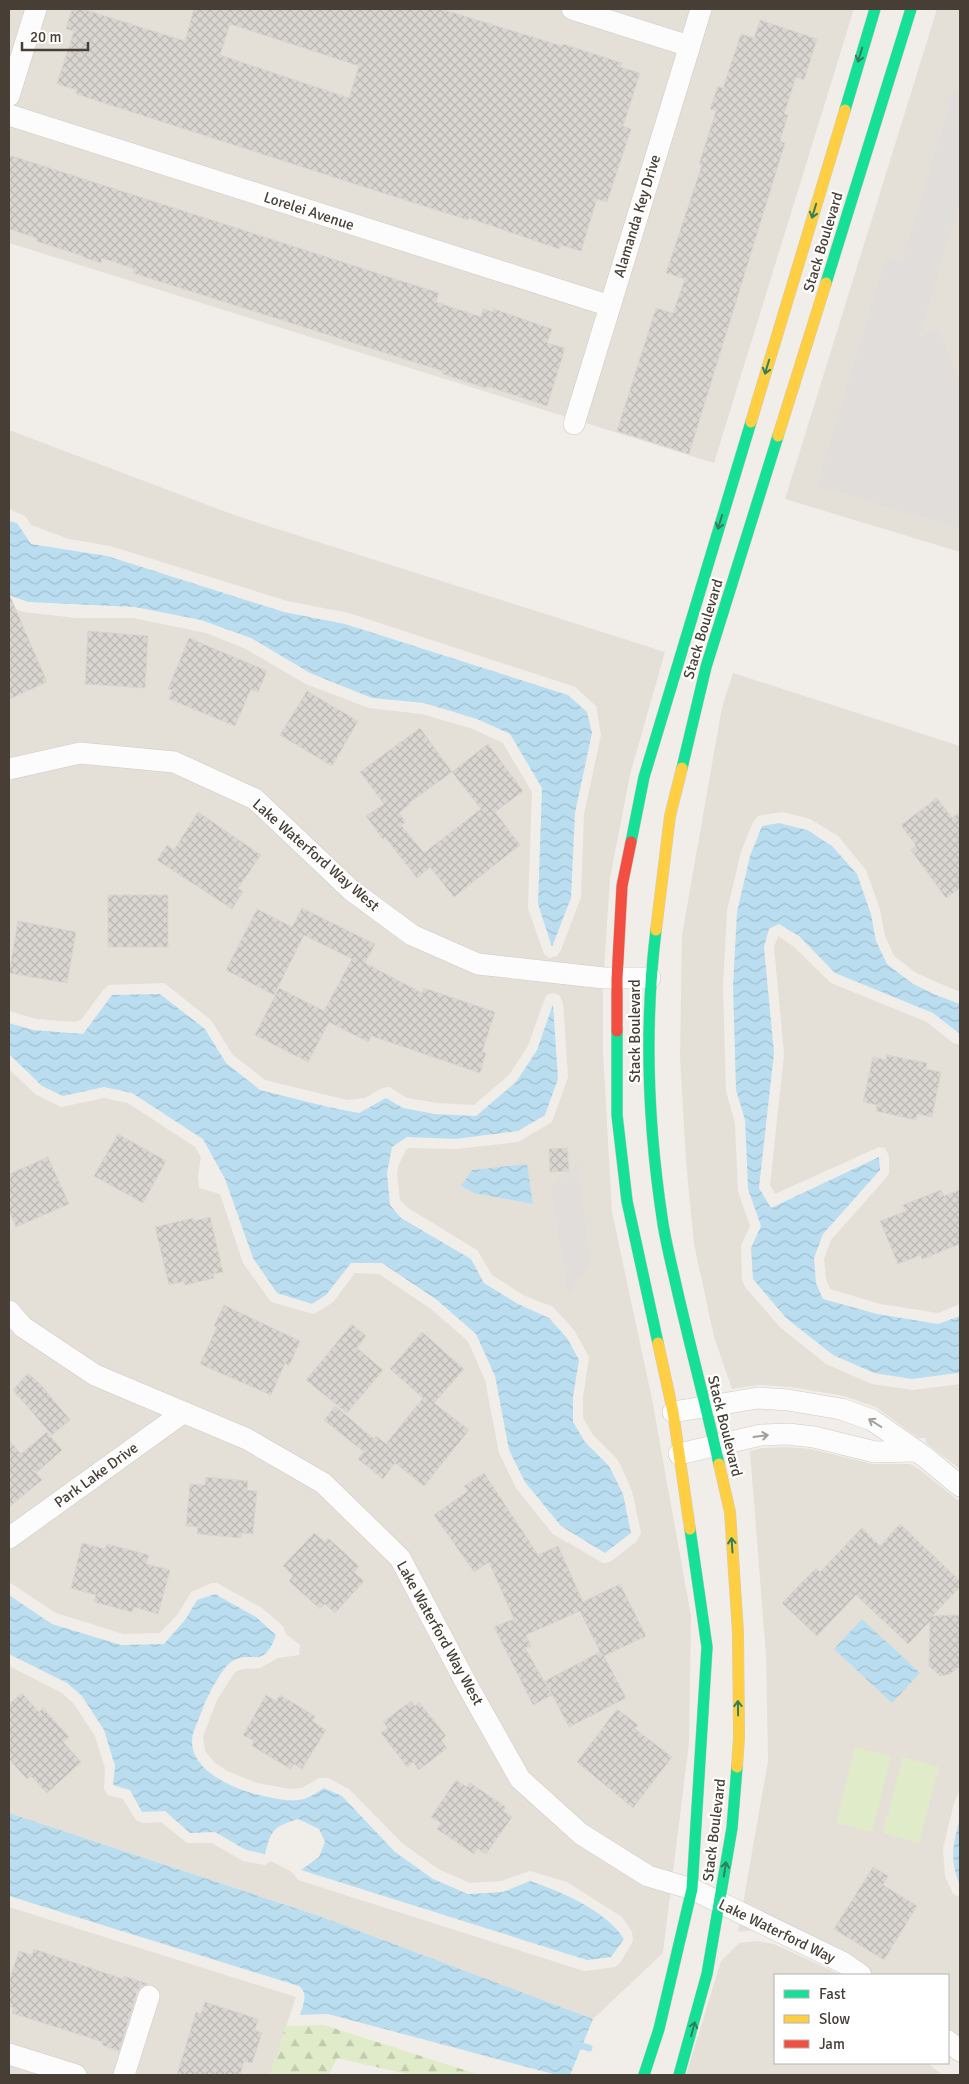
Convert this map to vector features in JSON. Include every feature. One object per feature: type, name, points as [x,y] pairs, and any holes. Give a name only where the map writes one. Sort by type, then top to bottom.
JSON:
[{"type":"street","points":[[9,96],[36,9]]},
{"type":"street","points":[[572,9],[689,46]]},
{"type":"street","name":"Alamanda Key Drive","points":[[574,424],[701,9]]},
{"type":"street","name":"Stack Boulevard","points":[[644,2075],[659,2029],[692,1889],[707,1647],[673,1412],[627,1201],[617,1115],[617,979],[622,886],[644,777],[875,9]]},
{"type":"street","name":"Stack Boulevard","points":[[679,2075],[707,1974],[732,1828],[737,1756],[738,1651],[730,1512],[706,1406],[688,1341],[663,1225],[650,1102],[650,978],[670,816],[706,667],[911,9]]},
{"type":"street","name":"Lorelei Avenue","points":[[9,116],[610,306]]},
{"type":"street","name":"Lake Waterford Way West","points":[[9,769],[80,753],[174,762],[255,799],[351,890],[412,935],[478,964],[617,979],[650,978]]},
{"type":"street","name":"Lake Waterford Way West","points":[[9,1310],[23,1327],[94,1374],[247,1439],[323,1483],[400,1558],[466,1683],[520,1778],[580,1834],[648,1876],[692,1889]]},
{"type":"street","points":[[673,1412],[758,1398],[788,1400],[841,1409],[872,1420],[960,1486]]},
{"type":"street","name":"Park Lake Drive","points":[[9,1538],[184,1412]]},
{"type":"street","points":[[679,1454],[761,1435],[788,1434],[814,1437],[875,1452],[914,1452]]},
{"type":"street","name":"Lake Waterford Way","points":[[692,1889],[844,1963],[860,1974]]},
{"type":"street","points":[[124,2075],[149,1996]]},
{"type":"street","points":[[949,2042],[960,2051]]},
{"type":"street","points":[[9,2054],[76,2075]]},
{"type":"shaded area","points":[[9,9],[854,9],[714,463],[9,243]]},
{"type":"shaded area","points":[[937,9],[960,9],[960,552],[785,499]]},
{"type":"shaded area","points":[[954,91],[960,93],[960,200],[919,337],[939,329],[958,378],[960,378],[960,529],[817,486],[886,258],[902,262]]},
{"type":"shaded area","points":[[9,430],[237,516],[665,652],[630,775],[610,878],[603,987],[603,1053],[612,1212],[652,1399],[691,1616],[689,1743],[663,1953],[593,2019],[325,1918],[9,1813],[9,1666],[62,1693],[74,1704],[95,1736],[105,1768],[104,1789],[108,1795],[123,1799],[136,1820],[142,1823],[161,1822],[187,1843],[212,1843],[243,1861],[265,1865],[271,1861],[292,1872],[298,1880],[584,1971],[615,1967],[620,1963],[633,1941],[632,1932],[622,1917],[567,1882],[530,1871],[501,1881],[470,1883],[438,1869],[402,1843],[349,1789],[328,1778],[319,1778],[302,1788],[290,1789],[257,1783],[227,1771],[215,1763],[205,1751],[203,1736],[217,1700],[235,1672],[242,1669],[260,1668],[278,1658],[299,1655],[300,1645],[286,1634],[283,1626],[262,1608],[217,1583],[212,1583],[191,1592],[178,1614],[160,1633],[123,1634],[56,1613],[9,1582],[9,1069],[35,1094],[61,1107],[104,1098],[128,1103],[195,1147],[201,1157],[198,1176],[199,1188],[220,1194],[243,1263],[271,1302],[314,1314],[333,1302],[355,1273],[379,1274],[431,1309],[468,1341],[485,1380],[499,1453],[516,1488],[553,1534],[603,1563],[610,1562],[636,1542],[641,1533],[632,1491],[621,1466],[616,1458],[593,1435],[583,1418],[583,1397],[589,1357],[574,1330],[553,1307],[523,1295],[492,1275],[477,1250],[408,1208],[400,1200],[397,1173],[399,1164],[409,1148],[455,1149],[518,1142],[552,1122],[568,1077],[563,1003],[559,995],[553,993],[547,995],[528,1046],[509,1075],[474,1105],[437,1103],[407,1098],[389,1087],[382,1088],[365,1098],[347,1100],[265,1080],[233,1055],[211,1020],[164,983],[109,985],[81,1020],[75,1022],[36,1019],[9,1011],[9,607],[24,612],[77,618],[133,618],[206,633],[246,649],[306,684],[369,708],[422,714],[473,729],[503,743],[532,792],[528,908],[544,954],[549,958],[557,956],[561,950],[581,897],[584,814],[601,735],[596,706],[575,687],[349,613],[287,601],[110,546],[69,539],[31,525],[25,516],[9,509]]},
{"type":"shaded area","points":[[733,673],[960,746],[960,992],[918,974],[894,956],[885,936],[880,910],[866,870],[838,836],[810,819],[782,812],[758,816],[753,822],[741,852],[727,911],[723,986],[726,1091],[735,1123],[738,1191],[750,1226],[741,1246],[742,1280],[745,1287],[780,1327],[826,1364],[872,1384],[913,1390],[960,1384],[960,1469],[926,1443],[926,1438],[918,1438],[876,1407],[844,1396],[790,1387],[759,1385],[732,1389],[714,1337],[694,1244],[686,1162],[680,1057],[682,935],[722,707]]},
{"type":"shaded area","points":[[778,936],[793,946],[831,983],[927,1022],[953,1043],[960,1045],[960,1304],[938,1313],[880,1304],[830,1289],[826,1279],[824,1259],[831,1240],[889,1173],[889,1156],[885,1148],[879,1147],[775,1194],[770,1185],[784,1054],[774,947]]},
{"type":"shaded area","points":[[578,1164],[590,1263],[568,1294],[551,1187]]},
{"type":"shaded area","points":[[762,1448],[811,1449],[872,1464],[910,1464],[960,1502],[960,1789],[954,1803],[943,1848],[945,1876],[953,1894],[960,1897],[960,2050],[949,2048],[949,1974],[858,1974],[757,1930],[738,1932],[768,1761],[766,1656],[750,1451]]},
{"type":"shaded area","points":[[9,1907],[296,1997],[270,2075],[9,2075]]},
{"type":"shaded area","points":[[757,1941],[774,1944],[839,1974],[774,1974],[774,2064],[929,2064],[942,2075],[686,2075],[721,1961],[739,1943]]},
{"type":"green space","points":[[855,1747],[891,1756],[872,1832],[836,1823]]},
{"type":"green space","points":[[903,1757],[939,1767],[919,1843],[883,1833]]},
{"type":"green space","points":[[324,2025],[480,2075],[411,2075],[337,2058],[329,2075],[270,2075],[286,2026]]},
{"type":"water","points":[[9,521],[17,523],[31,544],[107,556],[284,612],[345,624],[568,695],[587,712],[592,733],[575,813],[571,898],[552,947],[538,904],[542,788],[510,734],[477,719],[424,703],[372,698],[310,673],[251,638],[201,620],[135,607],[28,602],[9,595]]},
{"type":"water","points":[[779,823],[807,830],[832,846],[857,874],[871,914],[876,941],[887,964],[913,984],[960,1004],[960,1034],[933,1013],[835,973],[799,936],[779,924],[769,929],[764,947],[774,1053],[759,1188],[771,1208],[879,1157],[880,1170],[823,1234],[814,1258],[816,1283],[823,1299],[877,1314],[938,1324],[960,1316],[960,1372],[958,1373],[912,1379],[874,1373],[833,1355],[786,1318],[753,1279],[751,1248],[761,1226],[748,1189],[745,1120],[736,1090],[733,986],[737,912],[750,856],[762,826]]},
{"type":"water","points":[[160,994],[205,1029],[226,1063],[260,1090],[359,1113],[386,1098],[403,1108],[435,1114],[476,1116],[516,1082],[537,1050],[553,1004],[558,1079],[545,1115],[518,1131],[455,1139],[407,1137],[392,1147],[387,1173],[390,1205],[401,1218],[471,1259],[484,1283],[518,1304],[549,1318],[567,1338],[579,1360],[573,1397],[573,1422],[585,1442],[609,1466],[623,1494],[631,1533],[605,1553],[561,1526],[525,1482],[509,1450],[495,1376],[476,1334],[437,1300],[382,1263],[351,1263],[326,1295],[312,1304],[277,1293],[253,1258],[225,1179],[203,1139],[132,1093],[104,1087],[63,1096],[42,1086],[9,1054],[9,1023],[33,1030],[83,1034],[112,995]]},
{"type":"water","points":[[527,1164],[533,1204],[474,1193],[461,1186],[472,1170]]},
{"type":"water","points":[[215,1594],[256,1617],[276,1635],[266,1653],[256,1657],[244,1657],[230,1663],[216,1682],[204,1705],[193,1734],[192,1746],[202,1766],[222,1781],[245,1791],[266,1797],[298,1800],[309,1797],[324,1788],[342,1796],[395,1852],[433,1879],[468,1894],[503,1892],[530,1881],[568,1896],[595,1911],[616,1929],[624,1939],[611,1957],[587,1960],[301,1870],[319,1857],[325,1842],[319,1829],[298,1819],[283,1824],[274,1830],[265,1854],[246,1850],[215,1832],[190,1833],[165,1811],[142,1812],[130,1790],[113,1785],[115,1766],[104,1730],[82,1696],[67,1683],[9,1654],[9,1595],[52,1624],[121,1645],[164,1644],[185,1620],[197,1600]]},
{"type":"water","points":[[862,1619],[920,1673],[892,1703],[834,1649]]},
{"type":"water","points":[[9,1813],[325,1918],[593,2019],[570,2075],[557,2075],[328,2014],[300,2015],[305,1996],[299,1986],[9,1896]]},
{"type":"water","points":[[960,1818],[960,1885],[954,1868],[953,1852]]},
{"type":"building","points":[[72,9],[82,9],[185,41],[194,9],[441,9],[562,46],[563,44],[622,63],[620,67],[640,73],[623,126],[631,129],[607,202],[597,199],[581,251],[561,245],[559,249],[469,218],[468,220],[76,94],[77,90],[57,84],[74,31],[66,29]],"holes":[[[230,24],[359,66],[349,98],[220,55]]]},
{"type":"building","points":[[760,20],[817,39],[804,80],[796,77],[784,114],[788,115],[780,141],[785,143],[689,454],[617,431],[656,308],[673,313],[685,279],[666,273],[702,165],[699,164],[716,111],[710,109],[718,86],[723,88],[741,34],[754,38]]},
{"type":"building","points":[[9,155],[439,293],[436,302],[481,317],[483,309],[493,312],[494,309],[552,329],[547,343],[565,348],[547,406],[487,386],[486,388],[443,374],[443,371],[133,273],[135,269],[102,258],[101,263],[36,241],[37,238],[9,229]]},
{"type":"building","points":[[9,594],[47,682],[9,699]]},
{"type":"building","points":[[88,631],[148,636],[145,688],[85,684]]},
{"type":"building","points":[[189,638],[267,671],[258,692],[251,689],[235,726],[169,699],[172,690],[168,689]]},
{"type":"building","points":[[307,691],[358,721],[332,766],[280,735]]},
{"type":"building","points":[[420,728],[452,772],[488,744],[523,791],[495,812],[520,845],[454,897],[430,867],[417,878],[366,816],[384,804],[360,772]],"holes":[[[452,772],[481,809],[424,853],[401,825],[406,822],[399,813],[409,803]]]},
{"type":"building","points":[[937,798],[952,818],[960,812],[960,888],[946,898],[911,850],[916,846],[901,825]]},
{"type":"building","points":[[198,812],[261,855],[238,888],[243,892],[232,909],[157,860],[167,845],[174,850]]},
{"type":"building","points":[[108,895],[168,895],[168,947],[108,947]]},
{"type":"building","points":[[302,908],[375,944],[365,963],[422,993],[424,988],[495,1012],[482,1052],[486,1053],[480,1073],[372,1036],[368,1042],[329,1022],[308,1062],[255,1035],[279,988],[324,1011],[352,959],[304,935],[274,995],[226,970],[257,909],[292,927]]},
{"type":"building","points":[[18,921],[76,932],[67,983],[9,973]]},
{"type":"building","points":[[887,1055],[927,1063],[926,1069],[941,1072],[932,1117],[917,1114],[916,1120],[876,1111],[877,1105],[863,1102],[873,1057],[886,1060]]},
{"type":"building","points":[[118,1134],[166,1161],[143,1203],[94,1176]]},
{"type":"building","points":[[567,1148],[569,1171],[550,1172],[549,1149]]},
{"type":"building","points":[[48,1157],[69,1204],[16,1227],[9,1210],[9,1174]]},
{"type":"building","points":[[941,1190],[944,1196],[960,1190],[960,1244],[922,1259],[921,1255],[898,1264],[880,1221],[906,1211],[903,1205]]},
{"type":"building","points":[[210,1217],[223,1272],[213,1274],[214,1278],[185,1285],[184,1281],[169,1285],[155,1227],[194,1218],[194,1221]]},
{"type":"building","points":[[224,1305],[300,1341],[289,1366],[285,1363],[271,1395],[200,1364],[217,1327],[214,1326]]},
{"type":"building","points":[[352,1324],[366,1336],[357,1348],[383,1370],[347,1413],[306,1380]]},
{"type":"building","points":[[422,1332],[464,1369],[434,1403],[469,1430],[424,1486],[395,1463],[383,1479],[358,1459],[364,1452],[324,1420],[335,1406],[374,1439],[376,1436],[386,1444],[423,1398],[390,1369]]},
{"type":"building","points":[[28,1373],[41,1385],[70,1420],[52,1435],[13,1390]]},
{"type":"building","points":[[47,1432],[62,1450],[36,1473],[42,1480],[9,1507],[9,1440],[21,1454]]},
{"type":"building","points":[[484,1473],[538,1555],[558,1546],[583,1602],[620,1584],[646,1636],[604,1656],[626,1698],[569,1727],[545,1681],[600,1652],[580,1611],[526,1635],[531,1646],[525,1648],[552,1695],[533,1705],[494,1627],[514,1619],[489,1562],[474,1572],[434,1515],[468,1491],[464,1486]]},
{"type":"building","points":[[206,1477],[248,1481],[247,1490],[257,1491],[253,1534],[242,1533],[241,1538],[197,1534],[198,1527],[186,1526],[190,1484],[205,1485]]},
{"type":"building","points":[[900,1524],[960,1581],[960,1587],[932,1616],[960,1615],[960,1666],[950,1674],[940,1676],[929,1666],[930,1621],[908,1644],[856,1595],[817,1636],[782,1603],[816,1568],[820,1572],[862,1528],[880,1546]]},
{"type":"building","points":[[314,1533],[325,1542],[328,1538],[359,1566],[354,1572],[364,1581],[335,1613],[325,1604],[320,1609],[289,1581],[293,1576],[283,1566]]},
{"type":"building","points":[[82,1543],[105,1549],[107,1544],[149,1555],[146,1564],[170,1570],[158,1614],[134,1607],[132,1612],[94,1602],[96,1595],[71,1588]]},
{"type":"building","points":[[22,1693],[39,1712],[43,1708],[69,1737],[63,1742],[81,1762],[47,1793],[31,1776],[27,1779],[9,1759],[9,1704]]},
{"type":"building","points":[[266,1695],[276,1701],[280,1695],[315,1716],[312,1721],[326,1730],[302,1769],[294,1764],[291,1769],[252,1746],[254,1741],[243,1735]]},
{"type":"building","points":[[411,1701],[415,1706],[419,1702],[446,1736],[441,1740],[447,1748],[419,1770],[413,1762],[407,1767],[381,1733],[388,1728],[383,1722]]},
{"type":"building","points":[[617,1709],[638,1725],[635,1729],[672,1757],[633,1808],[577,1762]]},
{"type":"building","points":[[456,1780],[467,1787],[470,1783],[506,1807],[503,1811],[512,1817],[486,1854],[477,1848],[474,1854],[437,1829],[441,1823],[431,1817]]},
{"type":"building","points":[[873,1867],[888,1876],[883,1885],[917,1906],[884,1960],[834,1929]]},
{"type":"building","points":[[34,1949],[123,1979],[124,1976],[148,1984],[141,1986],[137,1992],[119,2051],[102,2045],[103,2042],[12,2013],[14,2008],[9,2006],[9,1981],[19,1951],[32,1955]]},
{"type":"building","points":[[205,2002],[258,2019],[255,2030],[262,2033],[252,2063],[244,2061],[240,2075],[177,2075],[196,2012],[201,2014]]},
{"type":"waterway","points":[[575,2044],[589,2048]]},
{"type":"traffic: fast","points":[[845,110],[875,9]]},
{"type":"traffic: fast","points":[[826,283],[911,9]]},
{"type":"traffic: fast","points":[[631,842],[644,777],[751,422]]},
{"type":"traffic: fast","points":[[682,768],[706,667],[778,436]]},
{"type":"traffic: fast","points":[[656,930],[650,1003],[649,1077],[658,1187],[668,1250],[719,1464]]},
{"type":"traffic: fast","points":[[617,1031],[617,1115],[627,1201],[658,1343]]},
{"type":"traffic: fast","points":[[644,2075],[659,2029],[692,1889],[707,1647],[690,1529]]},
{"type":"traffic: fast","points":[[679,2075],[707,1974],[732,1828],[737,1767]]},
{"type":"traffic: slow","points":[[751,422],[845,110]]},
{"type":"traffic: slow","points":[[778,436],[826,283]]},
{"type":"traffic: slow","points":[[656,930],[670,816],[682,768]]},
{"type":"traffic: slow","points":[[658,1343],[673,1412],[690,1529]]},
{"type":"traffic: slow","points":[[719,1464],[730,1512],[738,1632],[739,1737],[737,1767]]},
{"type":"traffic: jam","points":[[617,1031],[617,979],[622,886],[631,842]]}]
